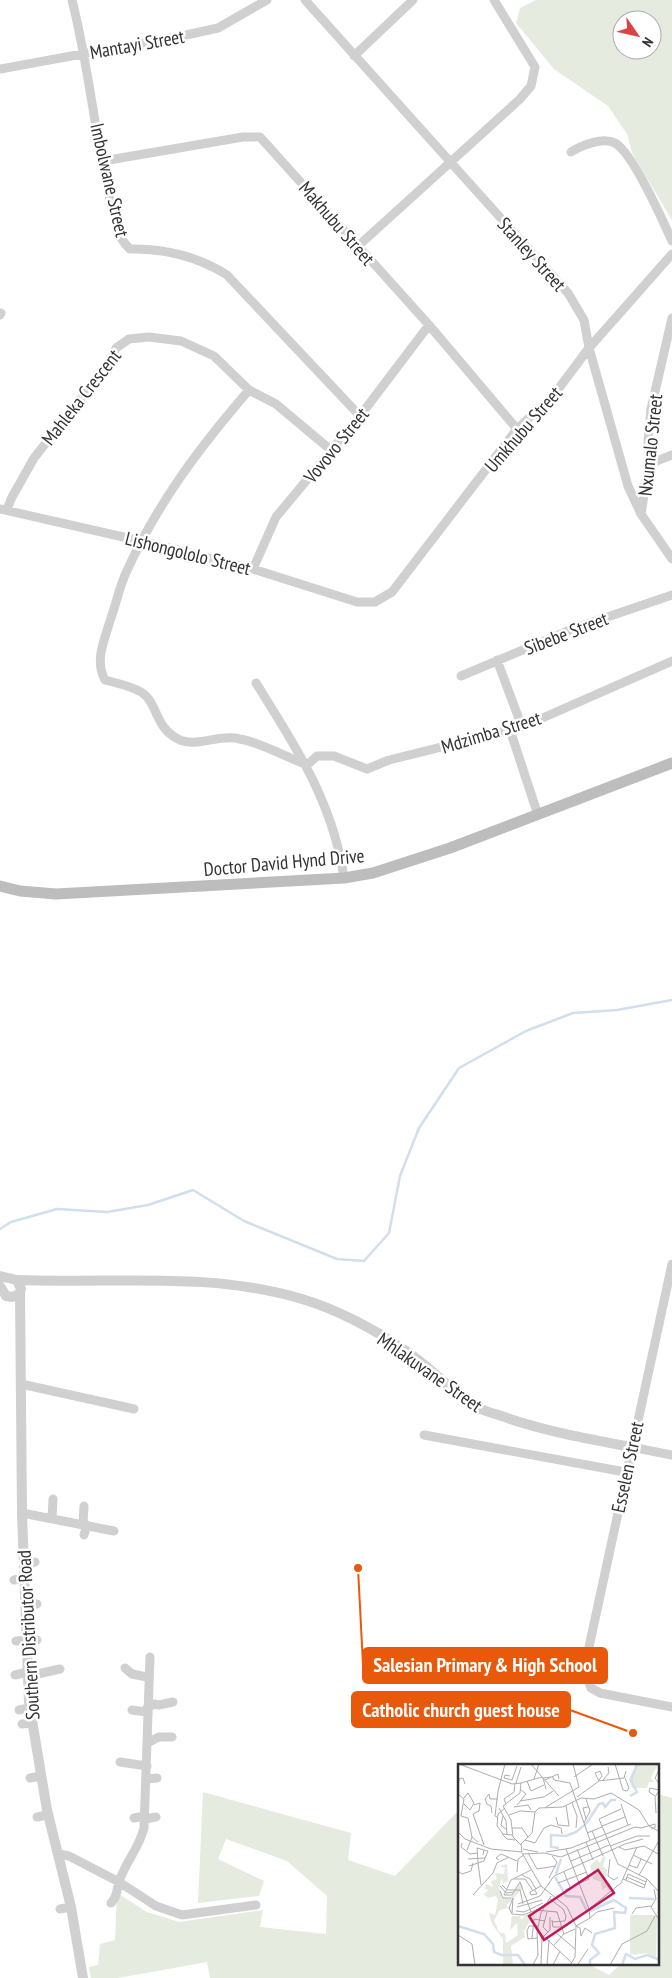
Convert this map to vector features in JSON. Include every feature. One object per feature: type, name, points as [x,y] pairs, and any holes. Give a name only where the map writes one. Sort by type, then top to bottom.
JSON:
[{"type":"main road","name":"Doctor David Hynd Drive","points":[[0,886],[20,891],[56,894],[344,878],[373,873],[538,814],[672,762]]},
{"type":"street","name":"Imbolwane Street","points":[[72,0],[84,53],[117,228],[123,243],[130,249],[189,257],[210,264],[227,275],[360,416]]},
{"type":"street","name":"Mantayi Street","points":[[0,69],[186,36],[218,28],[267,0]]},
{"type":"street","name":"Stanley Street","points":[[305,0],[568,293],[584,320],[589,348],[628,486],[641,514],[672,559]]},
{"type":"street","points":[[354,56],[413,0]]},
{"type":"street","points":[[357,247],[504,114],[531,86],[535,67],[494,0]]},
{"type":"street","name":"Makhubu Street","points":[[103,161],[243,137],[260,137],[429,325],[517,429]]},
{"type":"street","points":[[571,152],[579,147],[609,141],[620,147],[646,189],[672,241]]},
{"type":"street","name":"Umkhubu Street","points":[[375,602],[392,592],[517,429],[553,396],[589,348],[672,254]]},
{"type":"street","name":"Nxumalo Street","points":[[641,514],[649,464],[648,440],[651,409],[672,318]]},
{"type":"street","name":"Vovovo Street","points":[[253,569],[262,544],[276,517],[360,416],[429,325]]},
{"type":"street","name":"Mahleka Crescent","points":[[4,509],[34,458],[106,367],[116,348],[129,339],[149,337],[181,341],[214,356],[249,390],[276,404],[332,451]]},
{"type":"street","points":[[249,390],[204,442],[178,478],[141,541],[125,576],[104,642],[100,671],[105,680],[142,692],[164,730],[180,740],[188,742],[214,738],[235,738],[272,750],[307,765]]},
{"type":"street","points":[[649,464],[672,455]]},
{"type":"street","name":"Lishongololo Street","points":[[4,509],[253,569],[356,602],[375,602]]},
{"type":"street","name":"Sibebe Street","points":[[461,676],[575,628],[672,595]]},
{"type":"street","points":[[497,660],[522,726]]},
{"type":"street","name":"Mdzimba Street","points":[[307,765],[317,756],[334,756],[367,769],[389,760],[510,730],[672,661]]},
{"type":"street","points":[[256,683],[307,765],[340,853],[344,878]]},
{"type":"street","points":[[510,730],[538,814]]},
{"type":"street","name":"Esselen Street","points":[[672,1264],[625,1472],[584,1670],[591,1688],[600,1692],[672,1708]]},
{"type":"street","name":"Mhlakuvane Street","points":[[4,1291],[14,1297],[14,1283],[42,1281],[173,1280],[260,1288],[304,1299],[354,1321],[404,1349],[450,1388],[482,1409],[536,1428],[672,1455]]},
{"type":"street","points":[[14,1283],[3,1284],[4,1291],[22,1316]]},
{"type":"street","name":"Southern Distributor Road","points":[[14,1283],[22,1316],[22,1513],[24,1578],[30,1640],[28,1674],[30,1708],[27,1724],[71,1907],[83,1978]]},
{"type":"street","points":[[21,1384],[134,1409]]},
{"type":"street","points":[[424,1435],[625,1472]]},
{"type":"street","points":[[52,1518],[53,1499]]},
{"type":"street","points":[[84,1506],[84,1535]]},
{"type":"street","points":[[22,1513],[114,1531]]},
{"type":"street","points":[[24,1564],[35,1562]]},
{"type":"street","points":[[14,1580],[24,1578]]},
{"type":"street","points":[[26,1606],[36,1604]]},
{"type":"street","points":[[16,1642],[30,1640]]},
{"type":"street","points":[[111,1903],[116,1898],[119,1882],[141,1842],[145,1818],[147,1677],[150,1657]]},
{"type":"street","points":[[125,1668],[132,1674],[147,1677]]},
{"type":"street","points":[[15,1675],[60,1669]]},
{"type":"street","points":[[132,1710],[147,1710],[154,1704],[159,1705],[173,1702]]},
{"type":"street","points":[[19,1710],[30,1708]]},
{"type":"street","points":[[147,1744],[158,1737],[172,1737]]},
{"type":"street","points":[[120,1762],[146,1766]]},
{"type":"street","points":[[30,1778],[41,1776]]},
{"type":"street","points":[[146,1779],[157,1778]]},
{"type":"street","points":[[37,1817],[48,1815]]},
{"type":"street","points":[[134,1818],[156,1817]]},
{"type":"street","points":[[141,1842],[150,1844]]},
{"type":"street","points":[[122,1852],[132,1856]]},
{"type":"street","points":[[50,1864],[60,1858],[69,1856],[119,1882],[156,1906],[182,1915],[256,1905]]},
{"type":"street","points":[[60,1909],[71,1907]]},
{"type":"shaded area","points":[[536,0],[672,0],[672,220],[633,155],[627,134],[608,106],[554,69],[516,23],[520,8]]},
{"type":"shaded area","points":[[203,1792],[351,1833],[348,1860],[395,1876],[458,1811],[458,1966],[592,1966],[609,1975],[619,1966],[660,1966],[660,1795],[672,1798],[672,1978],[210,1978],[207,1962],[118,1978],[91,1978],[89,1967],[98,1965],[100,1944],[115,1940],[117,1893],[147,1912],[179,1922],[263,1910],[260,1927],[326,1934],[327,1896],[287,1861],[226,1839],[218,1859],[264,1881],[259,1896],[198,1903]]},
{"type":"waterway","points":[[0,1229],[11,1222],[57,1209],[107,1212],[148,1205],[193,1190],[244,1221],[337,1259],[364,1261],[389,1233],[400,1176],[419,1128],[459,1068],[526,1031],[573,1013],[617,1010],[672,1000]]},
{"type":"place","name":"Salesian Primary & High School","points":[[358,1568]]},
{"type":"place","name":"Catholic church guest house","points":[[633,1733]]}]
